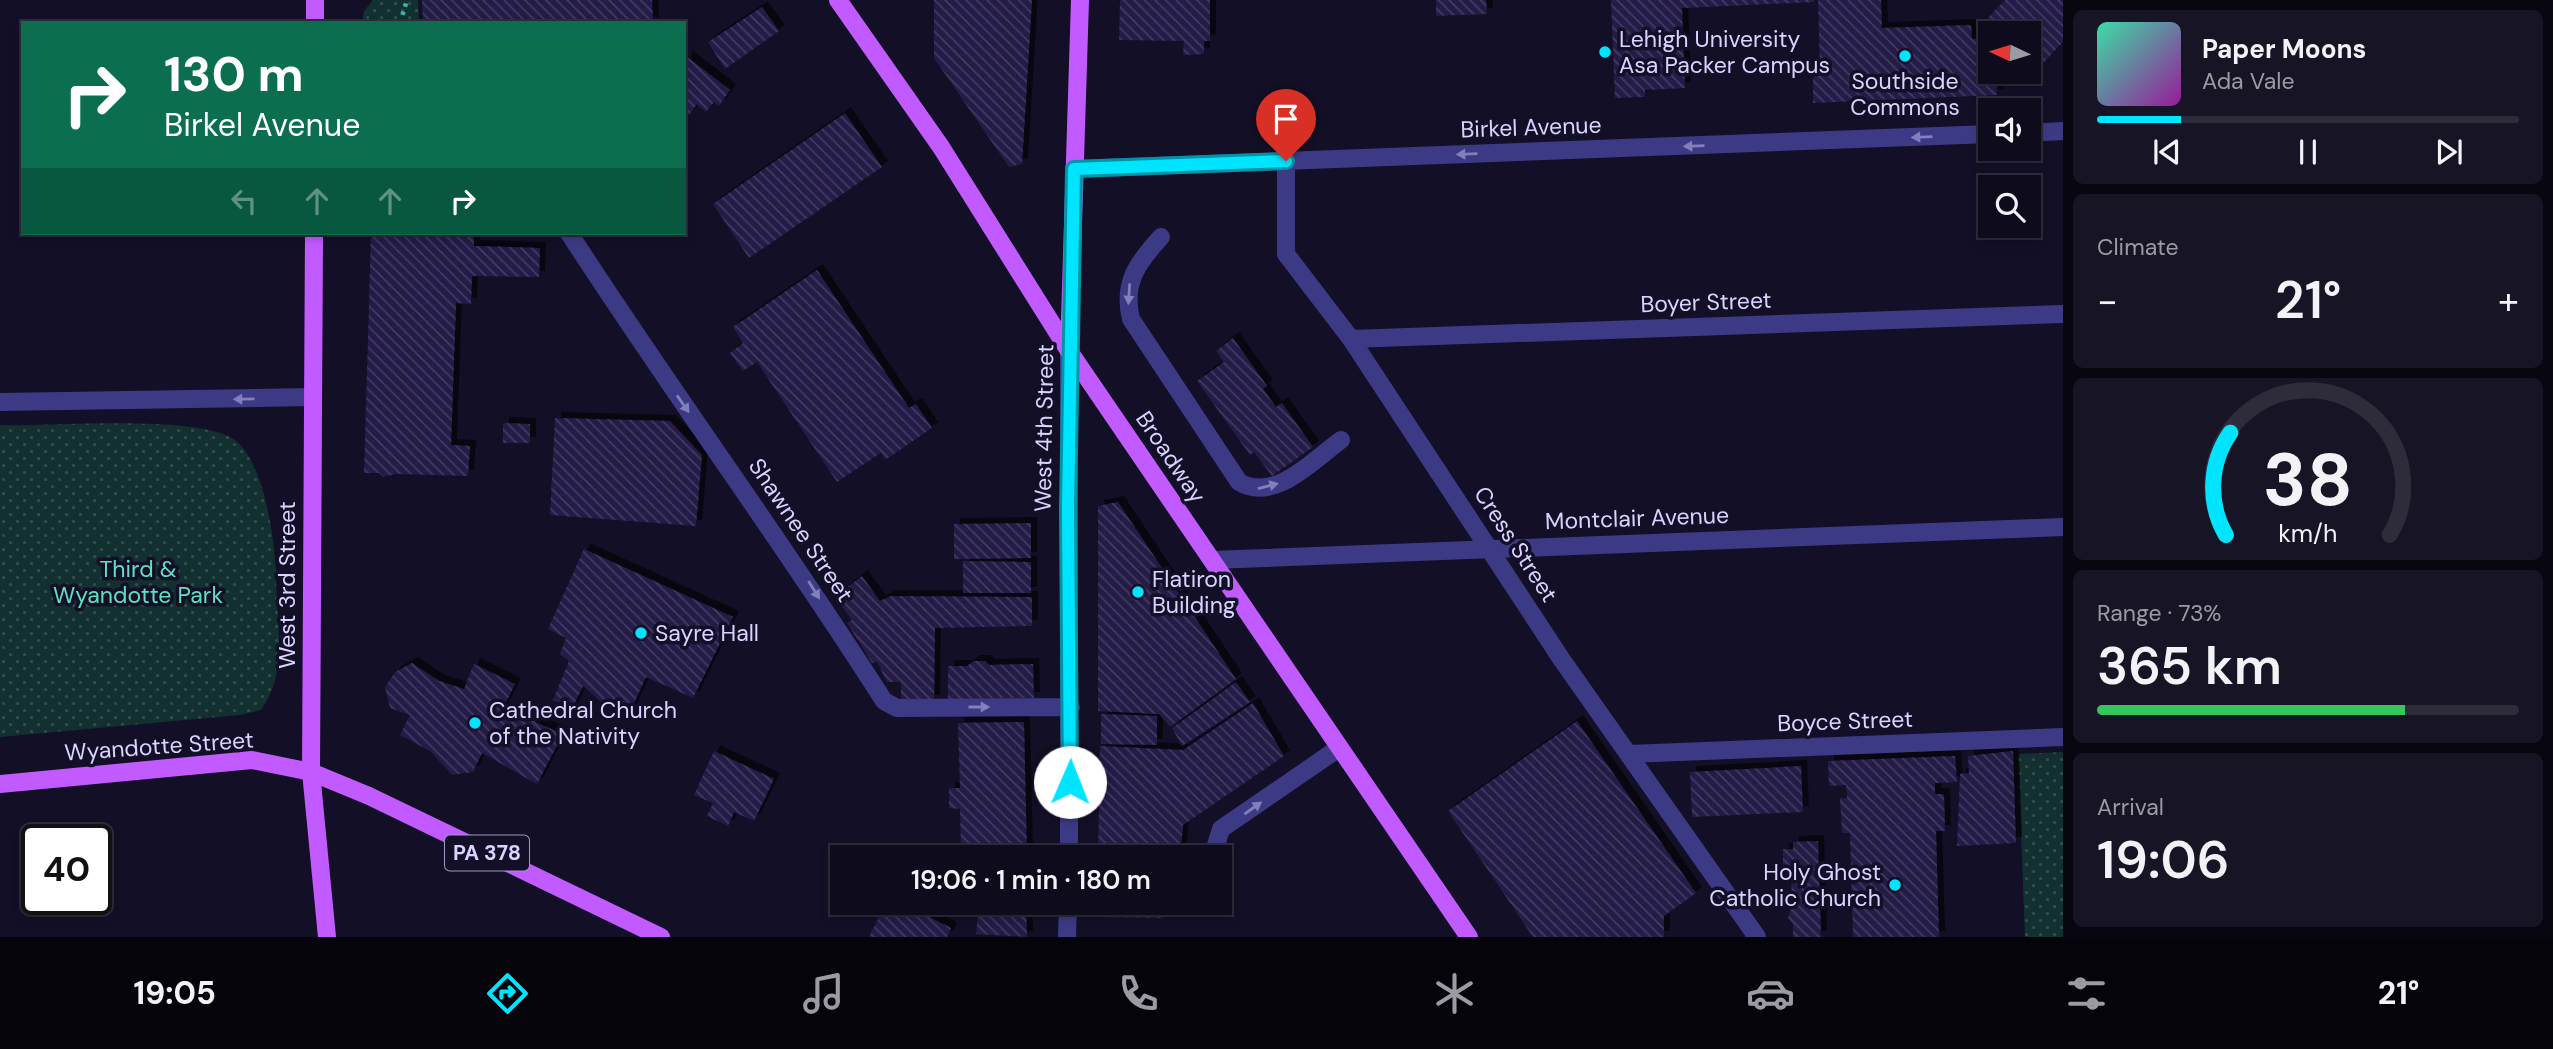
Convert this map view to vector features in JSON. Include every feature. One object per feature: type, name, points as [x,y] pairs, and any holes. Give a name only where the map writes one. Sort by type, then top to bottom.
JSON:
[{"type":"main road","points":[[315,0],[315,21]]},
{"type":"main road","name":"Broadway","points":[[838,0],[941,147],[1069,351],[1469,937]]},
{"type":"main road","name":"West 4th Street","points":[[1069,351],[1080,0]]},
{"type":"main road","name":"West 3rd Street","points":[[313,235],[311,772],[327,937]]},
{"type":"main road","name":"Wyandotte Street","points":[[0,784],[252,760],[311,772],[369,796],[662,937]]},
{"type":"street","points":[[2041,132],[2063,131]]},
{"type":"street","name":"Birkel Avenue","points":[[1074,169],[1978,134]]},
{"type":"street","name":"Cress Street","points":[[1286,161],[1286,254],[1351,339],[1562,660],[1757,937]]},
{"type":"street","name":"Shawnee Street","points":[[570,235],[644,348],[802,572],[884,701],[897,708],[1071,707]]},
{"type":"street","points":[[1161,237],[1137,264],[1131,278],[1128,307],[1131,319],[1240,482],[1250,488],[1272,488],[1341,440]]},
{"type":"street","name":"Boyer Street","points":[[1351,339],[2063,314]]},
{"type":"street","name":"West 4th Street","points":[[1069,351],[1069,845]]},
{"type":"street","points":[[0,402],[313,397]]},
{"type":"street","name":"Montclair Avenue","points":[[1212,560],[2063,527]]},
{"type":"street","name":"Boyce Street","points":[[1629,754],[2063,737]]},
{"type":"street","points":[[1216,845],[1221,829],[1339,748]]},
{"type":"street","points":[[1067,937],[1068,915]]},
{"type":"path","points":[[401,21],[407,0]]},
{"type":"green space","points":[[373,0],[418,0],[419,21],[362,21],[364,11]]},
{"type":"green space","name":"Third & Wyandotte Park","points":[[160,424],[218,432],[236,441],[246,452],[261,486],[274,547],[279,631],[278,664],[275,681],[261,710],[240,715],[0,737],[0,425]]},
{"type":"green space","points":[[2063,752],[2063,937],[2025,937],[2018,754]]},
{"type":"building","points":[[422,0],[652,0],[653,21],[423,21]]},
{"type":"building","points":[[934,0],[1032,0],[1022,164],[1009,167],[934,58]]},
{"type":"building","points":[[1120,0],[1210,0],[1210,41],[1204,41],[1204,54],[1183,55],[1184,41],[1119,40]]},
{"type":"building","points":[[1436,0],[1486,0],[1487,14],[1436,16]]},
{"type":"building","points":[[1611,0],[1814,2],[1682,8],[1685,88],[1645,90],[1645,97],[1615,98]]},
{"type":"building","name":"Southside Commons","points":[[1818,0],[1881,0],[1882,28],[1971,25],[1972,39],[1978,38],[1978,84],[1996,84],[1997,95],[1813,103],[1813,71],[1820,71]]},
{"type":"building","name":"Southside Commons","points":[[2005,0],[2063,0],[2063,42],[2041,66],[2041,21],[1985,21]]},
{"type":"building","points":[[762,7],[779,31],[725,69],[708,42]]},
{"type":"building","points":[[686,56],[730,90],[719,106],[714,102],[706,112],[697,104],[689,115],[686,113]]},
{"type":"building","points":[[845,113],[882,167],[749,258],[713,204]]},
{"type":"building","points":[[371,235],[474,235],[474,246],[540,248],[539,277],[472,276],[471,304],[456,303],[451,445],[470,446],[468,476],[396,474],[383,477],[379,473],[364,473]]},
{"type":"building","points":[[817,270],[909,408],[916,404],[932,428],[885,460],[881,453],[837,482],[757,362],[743,371],[730,353],[743,343],[733,327]]},
{"type":"building","points":[[1233,338],[1267,386],[1263,389],[1276,407],[1282,403],[1313,447],[1272,476],[1254,452],[1250,455],[1197,381],[1224,362],[1216,351]]},
{"type":"building","points":[[555,418],[670,421],[702,455],[696,526],[550,515]]},
{"type":"building","points":[[503,423],[530,424],[530,443],[503,443]]},
{"type":"building","name":"Flatiron Building","points":[[1118,502],[1236,679],[1170,727],[1159,714],[1098,711],[1098,506]]},
{"type":"building","points":[[1031,523],[1031,558],[954,559],[954,524]]},
{"type":"building","name":"Sayre Hall","points":[[584,549],[733,617],[693,698],[646,677],[630,712],[606,706],[583,686],[572,709],[553,700],[569,661],[560,654],[566,638],[548,629]]},
{"type":"building","points":[[963,561],[1031,562],[1031,593],[963,593]]},
{"type":"building","points":[[862,576],[880,601],[891,596],[1032,597],[1032,626],[935,628],[934,701],[901,701],[901,682],[887,682],[877,662],[872,663],[847,623],[852,620],[835,597]]},
{"type":"building","points":[[974,661],[985,661],[989,665],[1033,664],[1034,698],[948,699],[948,666],[967,666]]},
{"type":"building","points":[[412,663],[439,681],[464,689],[474,664],[515,684],[503,708],[563,734],[537,784],[482,753],[473,772],[452,775],[430,751],[400,735],[410,715],[390,708],[385,687],[395,672]]},
{"type":"building","points":[[1236,682],[1250,702],[1182,746],[1172,728]]},
{"type":"building","points":[[1253,703],[1284,756],[1183,825],[1181,845],[1098,845],[1100,746],[1183,750]]},
{"type":"building","points":[[1101,714],[1157,716],[1157,745],[1101,744]]},
{"type":"building","points":[[1577,721],[1696,893],[1664,916],[1664,937],[1533,937],[1448,811]]},
{"type":"building","points":[[1024,722],[1027,845],[961,845],[960,809],[949,808],[949,788],[960,788],[958,723]]},
{"type":"building","points":[[714,751],[774,779],[754,821],[734,812],[728,826],[707,816],[713,803],[694,795]]},
{"type":"building","points":[[2013,751],[2016,843],[1957,846],[1960,774],[1969,773],[1968,756]]},
{"type":"building","name":"Holy Ghost Catholic Church","points":[[1955,756],[1957,782],[1935,783],[1935,794],[1944,794],[1945,831],[1936,831],[1939,937],[1853,937],[1850,833],[1842,833],[1840,798],[1847,798],[1846,785],[1829,786],[1828,761]]},
{"type":"building","points":[[1801,766],[1803,812],[1692,817],[1690,772]]},
{"type":"building","points":[[1818,841],[1821,937],[1793,937],[1793,924],[1788,918],[1792,904],[1791,872],[1783,872],[1783,849],[1793,849],[1793,842]]},
{"type":"building","points":[[880,915],[926,915],[951,928],[947,937],[869,937]]},
{"type":"building","points":[[978,915],[1026,915],[1027,937],[976,934]]},
{"type":"building","points":[[1097,915],[1162,915],[1162,918]]},
{"type":"place","name":"Lehigh University Asa Packer Campus","points":[[1605,52]]},
{"type":"place","name":"Southside Commons","points":[[1905,56]]},
{"type":"place","name":"Flatiron Building","points":[[1138,592]]},
{"type":"place","name":"Sayre Hall","points":[[641,633]]},
{"type":"place","name":"Cathedral Church of the Nativity","points":[[475,723]]},
{"type":"place","name":"Holy Ghost Catholic Church","points":[[1895,885]]},
{"type":"route","points":[[1070,782],[1069,351],[1074,169],[1286,161]]}]
